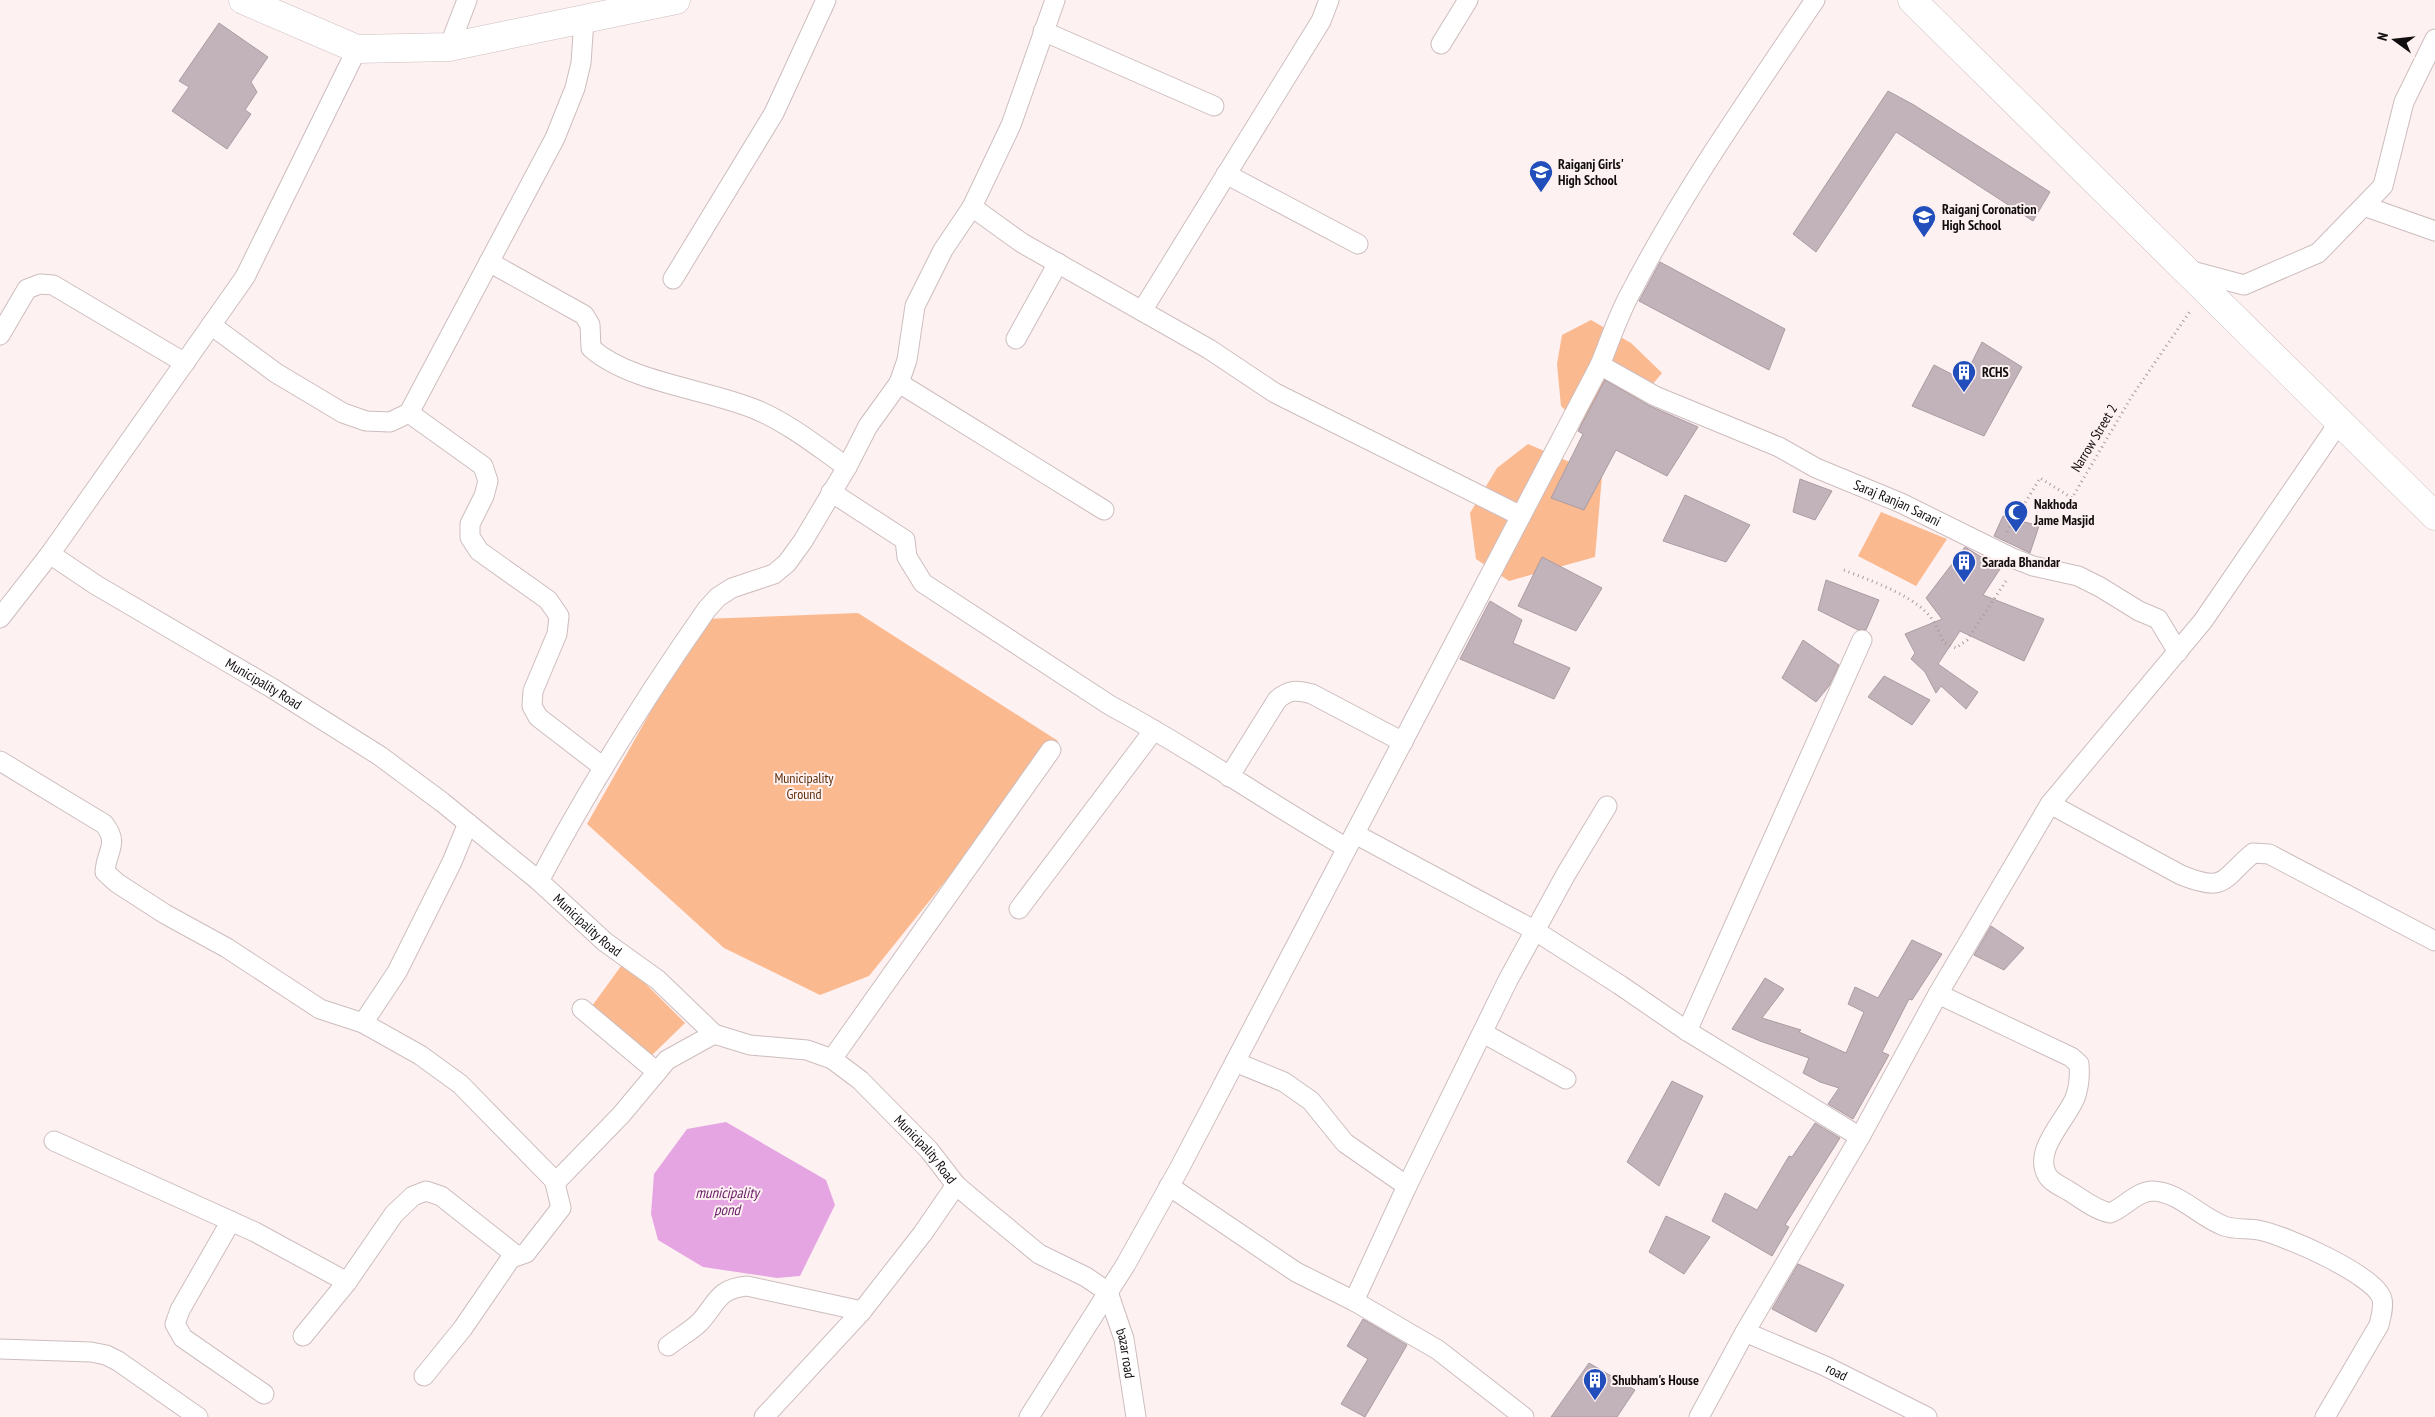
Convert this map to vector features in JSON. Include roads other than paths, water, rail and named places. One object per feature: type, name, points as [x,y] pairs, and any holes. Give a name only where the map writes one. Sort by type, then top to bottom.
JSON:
[{"type":"main road","points":[[243,0],[357,49],[449,47],[676,0]]},
{"type":"main road","points":[[1912,0],[2435,516]]},
{"type":"street","points":[[449,47],[467,0]]},
{"type":"street","points":[[673,279],[774,113],[826,0]]},
{"type":"street","points":[[539,881],[569,824],[603,767],[707,609],[718,597],[732,588],[774,574],[787,563],[804,541],[847,467],[868,426],[899,383],[906,360],[915,306],[944,250],[972,206],[1011,125],[1055,0]]},
{"type":"street","points":[[1142,311],[1321,21],[1329,0]]},
{"type":"street","points":[[1441,44],[1468,0]]},
{"type":"street","points":[[1029,1417],[1108,1292],[1169,1186],[1600,365],[1630,294],[1653,250],[1704,166],[1815,0]]},
{"type":"street","points":[[212,325],[276,372],[343,413],[366,421],[390,422],[409,413],[556,138],[575,88],[581,63],[584,20]]},
{"type":"street","points":[[1043,31],[1214,106]]},
{"type":"street","points":[[2184,269],[2244,285],[2318,253],[2383,186],[2404,102],[2431,57],[2435,38]]},
{"type":"street","points":[[0,618],[50,554],[245,277],[357,49]]},
{"type":"street","points":[[1226,174],[1358,244]]},
{"type":"street","points":[[972,206],[1022,243],[1209,349],[1275,393],[1521,516]]},
{"type":"street","points":[[2364,206],[2435,231]]},
{"type":"street","points":[[489,262],[584,314],[590,325],[591,348],[616,366],[756,410],[779,420],[847,467]]},
{"type":"street","points":[[1016,339],[1058,263]]},
{"type":"street","points":[[0,335],[27,289],[40,284],[54,285],[185,362]]},
{"type":"street","name":"Saraj Ranjan Sarani","points":[[1600,365],[1655,396],[1779,447],[1816,468],[1901,503],[2019,560],[2078,576],[2139,611],[2158,619],[2178,652]]},
{"type":"street","points":[[899,383],[1104,510]]},
{"type":"street","points":[[409,413],[483,466],[488,481],[484,496],[470,524],[470,537],[479,551],[548,600],[559,616],[557,634],[533,691],[532,706],[538,717],[603,767]]},
{"type":"street","points":[[1699,1417],[1745,1332],[1860,1136],[1938,994],[2050,804],[2204,621],[2340,421]]},
{"type":"street","points":[[831,492],[905,540],[907,558],[922,583],[1087,691],[1229,777],[1351,841],[1534,930],[1620,985],[1686,1031],[1860,1136]]},
{"type":"street","name":"Municipality Road","points":[[50,554],[96,585],[272,688],[380,756],[468,823],[539,881],[605,942],[658,980],[714,1034],[750,1045],[807,1050],[832,1059],[860,1080],[908,1126],[956,1185],[1039,1254],[1086,1277],[1108,1292]]},
{"type":"street","points":[[1686,1031],[1862,640]]},
{"type":"street","points":[[1229,777],[1277,700],[1286,692],[1298,690],[1312,694],[1403,742]]},
{"type":"street","points":[[1019,909],[1154,730]]},
{"type":"street","points":[[832,1059],[1051,750]]},
{"type":"street","points":[[0,761],[104,824],[112,834],[112,846],[105,861],[105,872],[117,883],[165,914],[227,948],[320,1009],[363,1023],[420,1055],[460,1084],[556,1182],[562,1208],[526,1253],[511,1258],[463,1328],[424,1376]]},
{"type":"street","points":[[2050,804],[2181,875],[2204,884],[2226,880],[2253,853],[2270,854],[2435,941]]},
{"type":"street","points":[[1354,1301],[1407,1186],[1534,930],[1607,806]]},
{"type":"street","points":[[363,1023],[397,972],[444,878],[468,823]]},
{"type":"street","points":[[1938,994],[2071,1057],[2079,1064],[2079,1085],[2044,1155],[2044,1166],[2048,1177],[2067,1190],[2102,1211],[2110,1213],[2143,1192],[2167,1193],[2224,1226],[2258,1230],[2292,1240],[2355,1274],[2376,1289],[2382,1298],[2382,1312],[2379,1325],[2325,1417]]},
{"type":"street","points":[[582,1009],[657,1072]]},
{"type":"street","points":[[1483,1033],[1566,1079]]},
{"type":"street","points":[[556,1182],[621,1115],[667,1060],[714,1034]]},
{"type":"street","points":[[1235,1062],[1284,1082],[1311,1102],[1345,1143],[1407,1186]]},
{"type":"street","points":[[54,1141],[255,1232],[347,1282]]},
{"type":"street","points":[[764,1417],[862,1312],[923,1233],[956,1185]]},
{"type":"street","points":[[1169,1186],[1296,1272],[1354,1301],[1438,1350],[1524,1417]]},
{"type":"street","points":[[303,1336],[347,1282],[394,1214],[413,1196],[426,1191],[441,1196],[517,1256]]},
{"type":"street","points":[[230,1221],[180,1310],[175,1324],[183,1338],[264,1394]]},
{"type":"street","points":[[668,1346],[699,1322],[716,1299],[731,1288],[747,1286],[862,1312]]},
{"type":"street","name":"bazar road","points":[[1108,1292],[1124,1339],[1136,1417]]},
{"type":"street","name":"road","points":[[1745,1332],[1825,1366],[1927,1417]]},
{"type":"street","points":[[0,1348],[91,1352],[106,1355],[118,1361],[198,1417]]},
{"type":"water","name":"municipality pond","points":[[726,1122],[826,1180],[835,1205],[800,1276],[777,1278],[703,1267],[658,1240],[651,1214],[654,1174],[687,1129]]},
{"type":"place","name":"Raiganj Girls' High School","points":[[1541,193]]},
{"type":"place","name":"Raiganj Coronation High School","points":[[1924,238]]},
{"type":"place","name":"RCHS","points":[[1964,393]]},
{"type":"place","name":"Nakhoda Jame Masjid","points":[[2016,533]]},
{"type":"place","name":"Sarada Bhandar","points":[[1964,583]]},
{"type":"place","name":"Shubham's House","points":[[1595,1401]]},
{"type":"park label","name":"Municipality Ground","points":[[804,786]]}]
